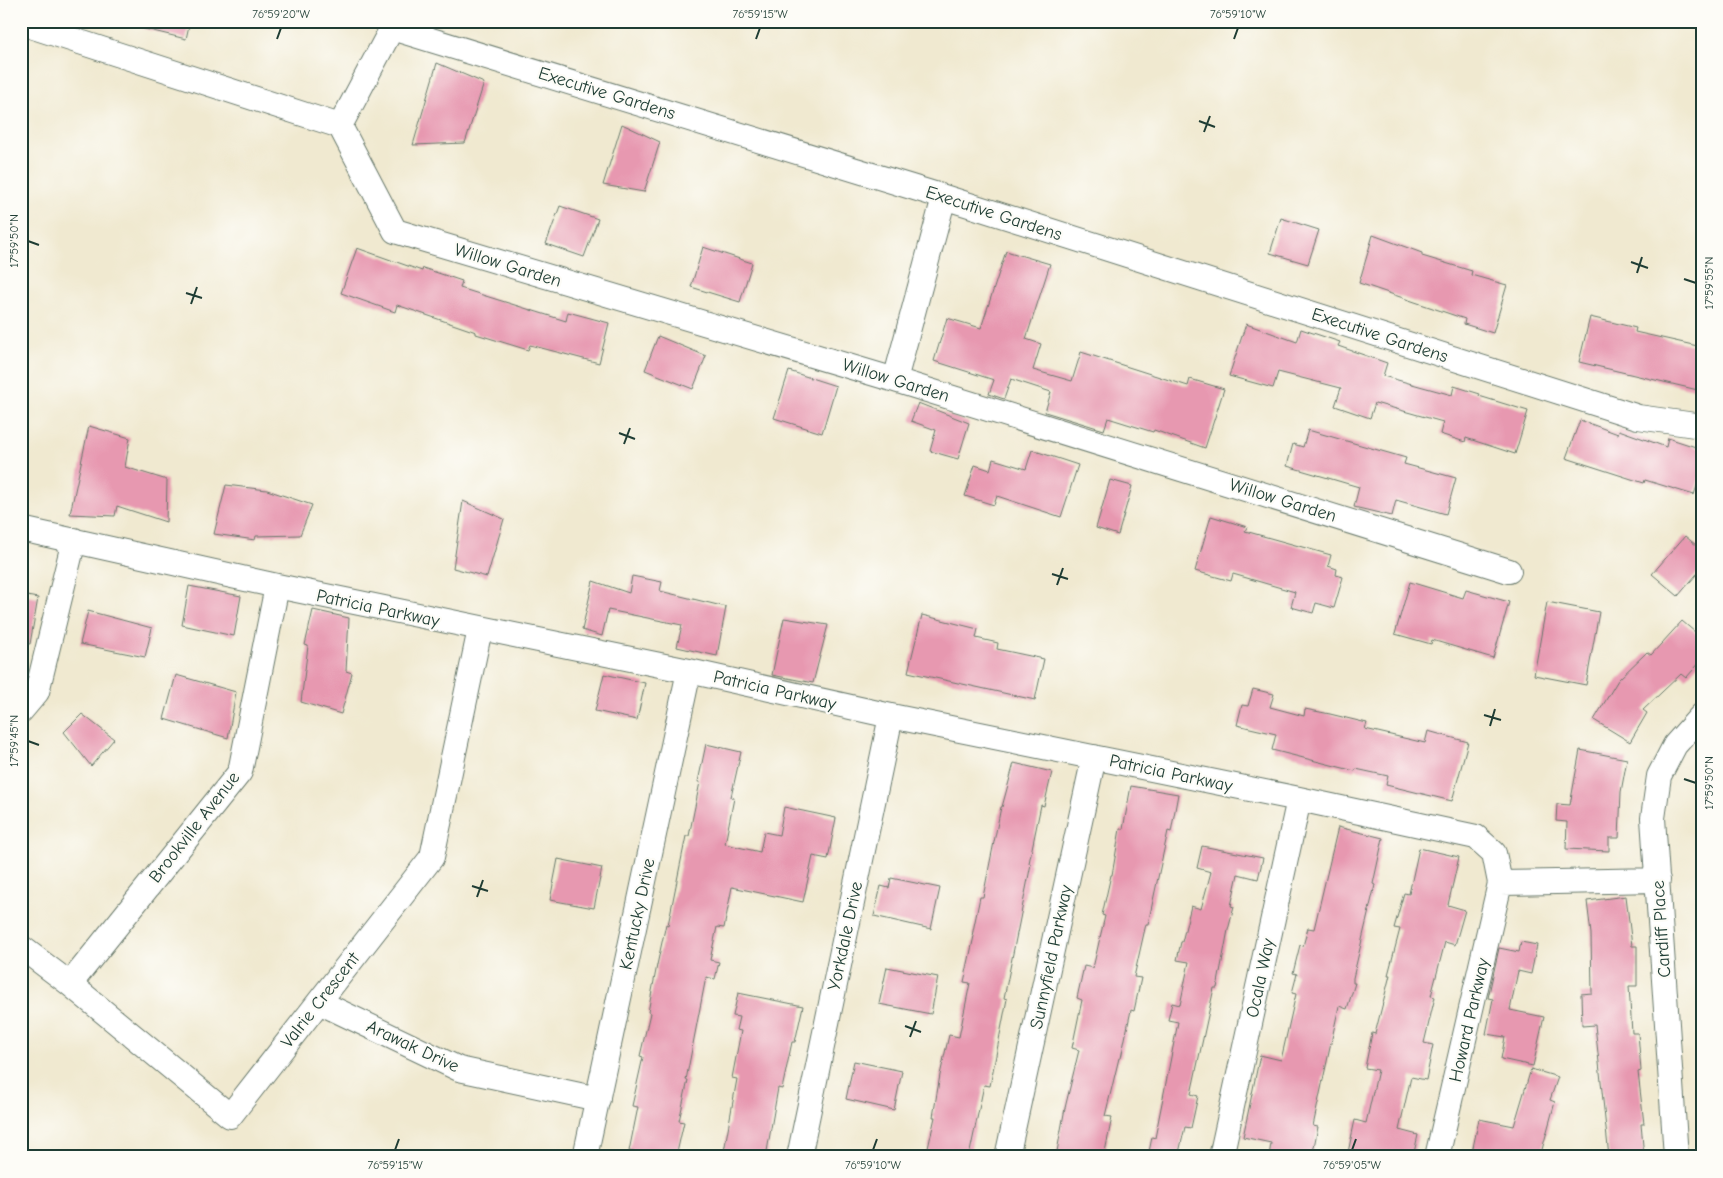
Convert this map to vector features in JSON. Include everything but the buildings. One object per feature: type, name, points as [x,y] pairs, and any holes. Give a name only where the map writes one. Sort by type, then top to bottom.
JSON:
[{"type":"street","points":[[21,23],[340,126]]},
{"type":"street","name":"Executive Gardens","points":[[340,126],[392,28],[944,197],[1638,417],[1702,426]]},
{"type":"street","name":"Willow Garden","points":[[340,126],[396,231],[895,380],[1509,571]]},
{"type":"street","points":[[895,380],[944,197]]},
{"type":"street","name":"Patricia Parkway","points":[[21,529],[277,586],[689,671],[890,716],[1299,799],[1476,838],[1494,853],[1500,883]]},
{"type":"street","points":[[21,711],[37,692],[74,540]]},
{"type":"street","name":"Brookville Avenue","points":[[70,984],[240,772],[277,586]]},
{"type":"street","name":"Valrie Crescent","points":[[21,947],[70,984],[230,1116],[432,857],[480,629]]},
{"type":"street","name":"Kentucky Drive","points":[[585,1157],[689,671]]},
{"type":"street","name":"Cardiff Place","points":[[1676,1157],[1653,818],[1659,776],[1675,745],[1702,715]]},
{"type":"street","name":"Yorkdale Drive","points":[[799,1157],[890,716]]},
{"type":"street","name":"Sunnyfield Parkway","points":[[1008,1157],[1094,757]]},
{"type":"street","name":"Ocala Way","points":[[1221,1157],[1299,799]]},
{"type":"street","points":[[1500,883],[1658,880]]},
{"type":"street","name":"Howard Parkway","points":[[1437,1157],[1500,883]]},
{"type":"street","name":"Arawak Drive","points":[[319,1002],[459,1069],[598,1099]]}]
